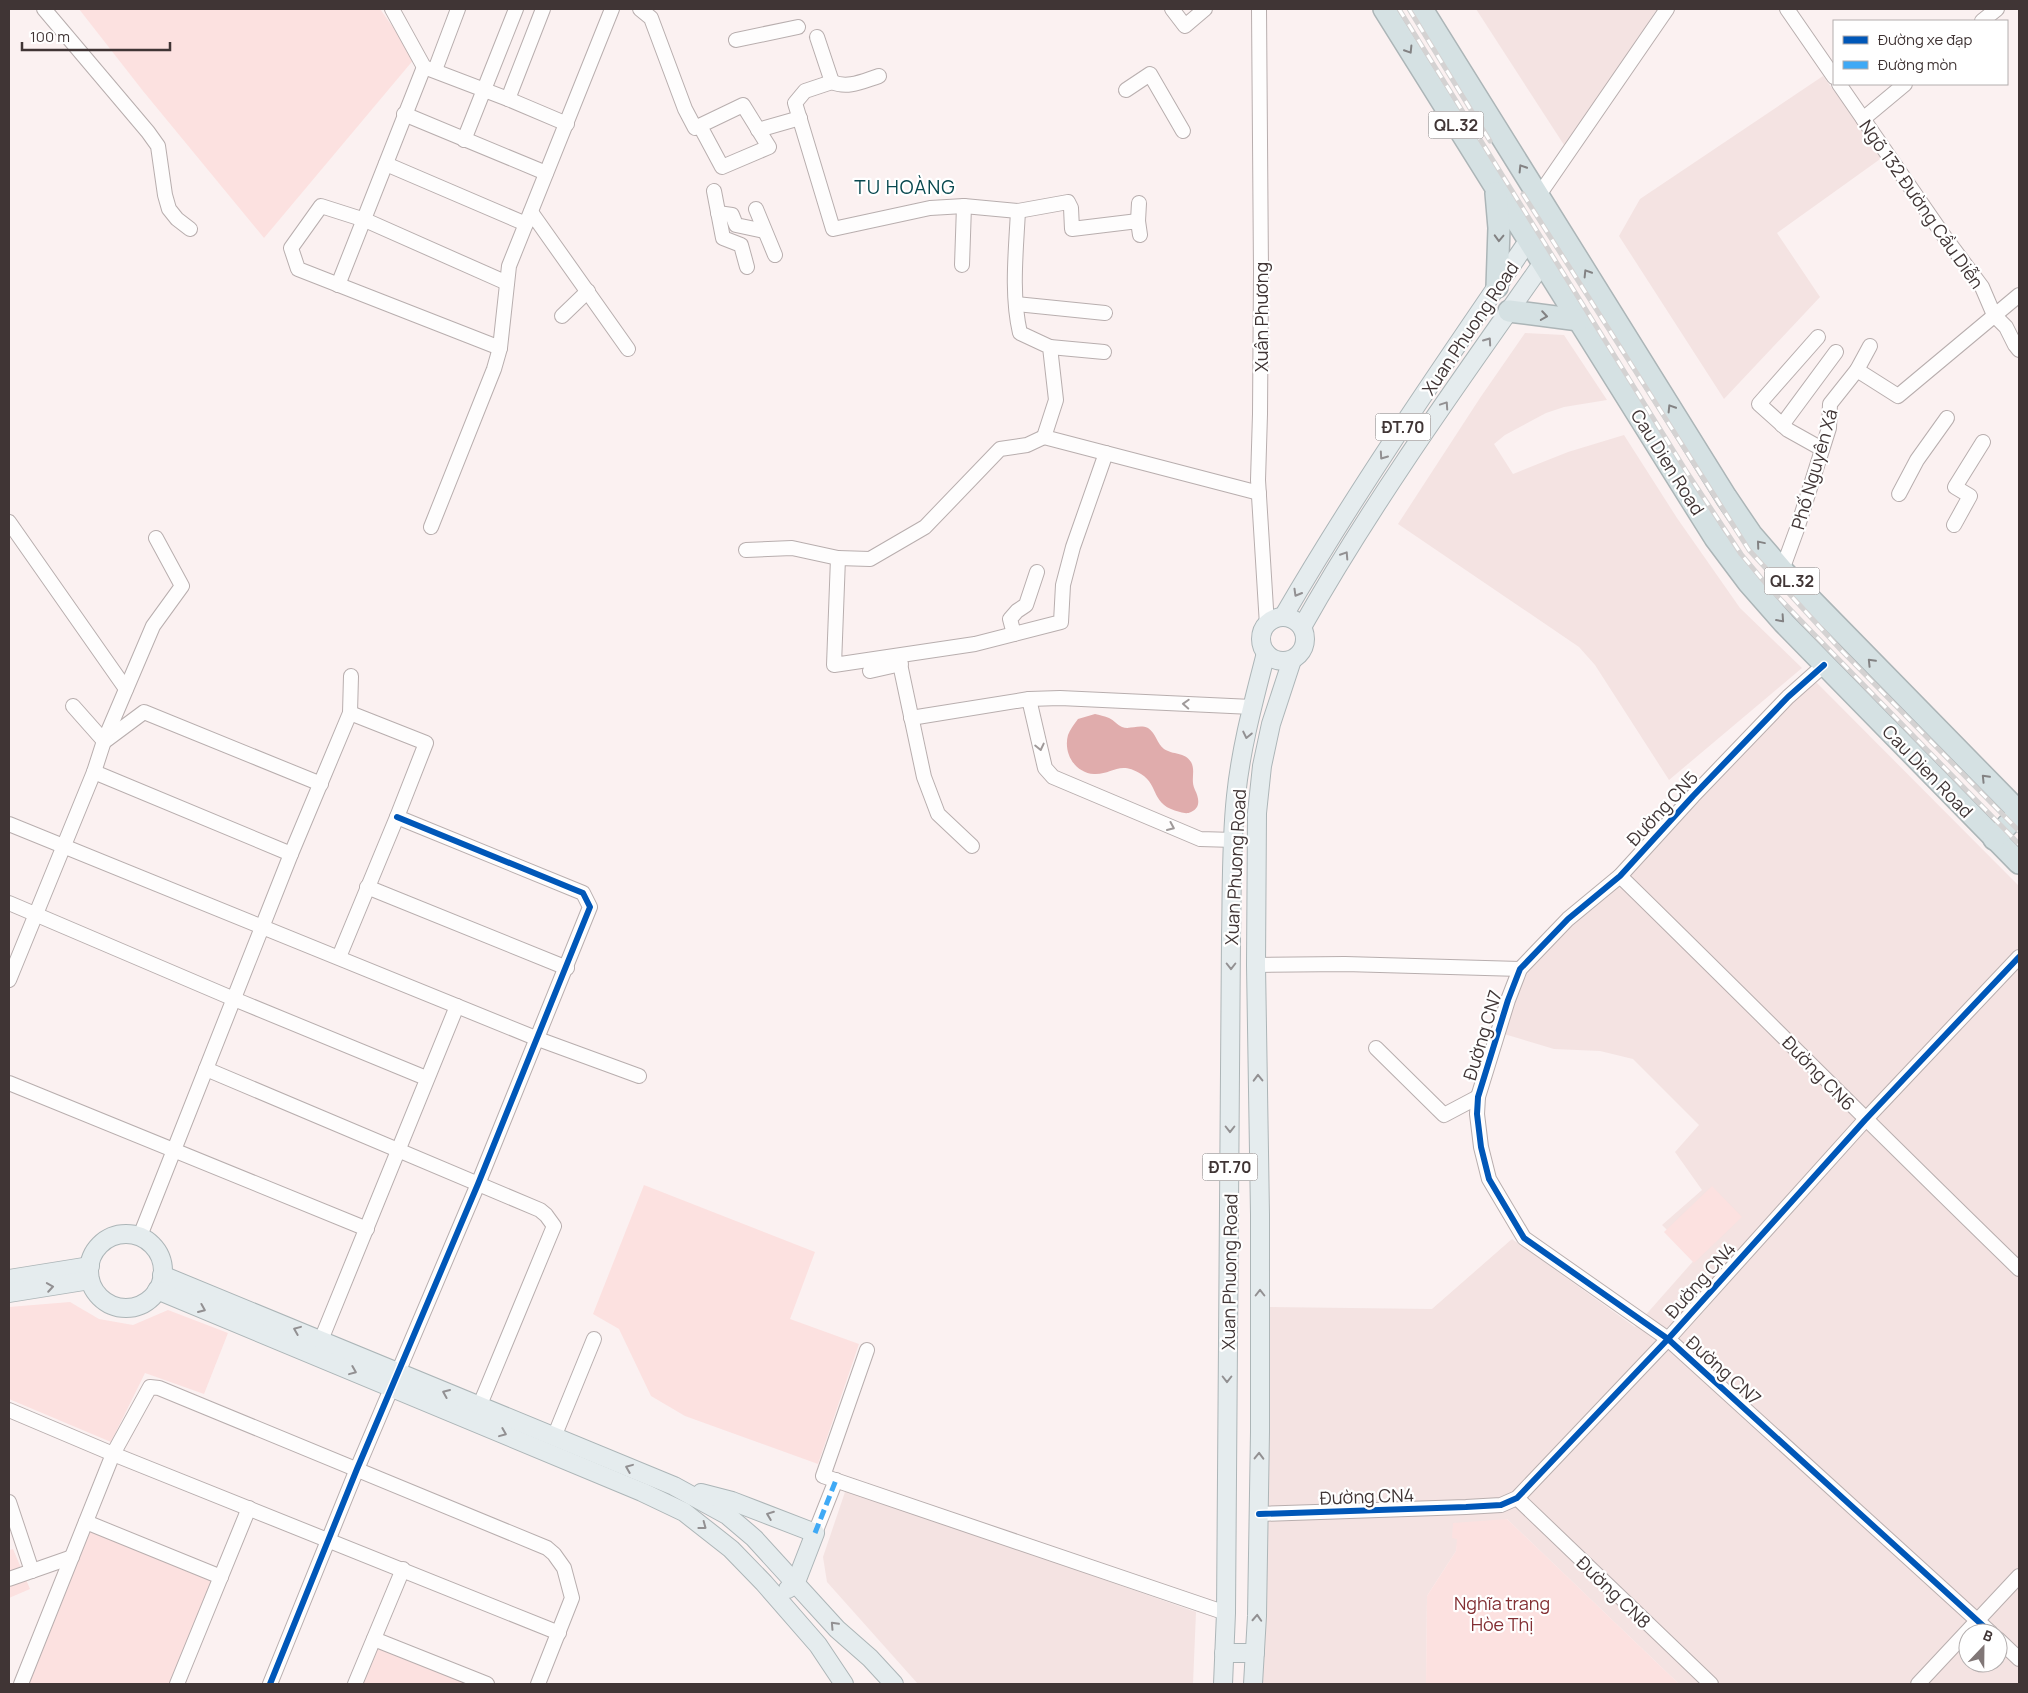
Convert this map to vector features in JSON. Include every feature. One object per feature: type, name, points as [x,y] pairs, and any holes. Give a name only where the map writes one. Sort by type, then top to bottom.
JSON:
[{"type":"highway","name":"Cau Dien Road","points":[[1384,9],[1715,538],[1748,582],[1824,665],[2019,863]]},
{"type":"highway","name":"Cau Dien Road","points":[[1422,9],[1544,202],[1726,497],[1751,534],[1782,570],[2019,813]]},
{"type":"highway","points":[[1496,190],[1499,228],[1497,287]]},
{"type":"highway","name":"ĐT.70","points":[[1528,241],[1544,202]]},
{"type":"highway","name":"ĐT.70","points":[[1542,264],[1563,234]]},
{"type":"highway","points":[[1509,311],[1579,320]]},
{"type":"highway","points":[[1994,838],[2019,813]]},
{"type":"main road","name":"Xuan Phuong Road","points":[[1283,617],[1363,486],[1528,241]]},
{"type":"main road","name":"Xuan Phuong Road","points":[[1302,627],[1340,562],[1542,264]]},
{"type":"main road","points":[[1283,617],[1290,618],[1302,627],[1306,641],[1300,654],[1292,660],[1281,662],[1274,660],[1266,653],[1261,643],[1261,635],[1267,624],[1275,618],[1283,617]]},
{"type":"main road","name":"Xuan Phuong Road","points":[[1223,1684],[1226,1614],[1231,937],[1234,840],[1236,796],[1252,708],[1266,653]]},
{"type":"main road","name":"Xuan Phuong Road","points":[[1253,1684],[1259,1514],[1260,1214],[1256,965],[1257,813],[1261,776],[1271,724],[1292,660]]},
{"type":"main road","points":[[116,1235],[140,1236],[149,1242],[161,1259],[160,1283],[150,1298],[141,1304],[131,1307],[120,1307],[110,1304],[101,1298],[95,1290],[90,1273],[91,1257],[97,1247],[116,1235]]},
{"type":"main road","points":[[9,1279],[90,1273]]},
{"type":"main road","points":[[9,1294],[90,1273]]},
{"type":"main road","points":[[160,1283],[395,1380],[657,1498],[684,1512],[731,1548],[818,1645],[844,1684]]},
{"type":"main road","points":[[160,1283],[322,1340],[395,1380],[479,1407],[674,1486],[704,1501],[742,1526],[767,1550],[836,1629],[870,1658],[894,1684]]},
{"type":"main road","points":[[674,1486],[732,1501],[815,1533],[796,1582],[778,1599]]},
{"type":"main road","points":[[1224,1653],[1255,1653]]},
{"type":"street","points":[[44,9],[158,146],[165,195],[169,209],[177,219],[190,229]]},
{"type":"street","points":[[392,9],[429,69],[567,124]]},
{"type":"street","points":[[338,284],[365,220],[404,114],[429,69],[458,9]]},
{"type":"street","points":[[464,140],[516,9]]},
{"type":"street","points":[[508,99],[543,9]]},
{"type":"street","points":[[431,527],[494,369],[500,348],[509,266],[612,9]]},
{"type":"street","points":[[640,9],[651,18],[685,109],[695,128],[743,105],[769,148],[722,167],[700,126]]},
{"type":"street","points":[[1172,9],[1185,26],[1205,9]]},
{"type":"street","name":"Xuân Phương","points":[[1259,9],[1261,289],[1259,493],[1267,624]]},
{"type":"street","points":[[1544,202],[1667,9]]},
{"type":"street","points":[[1787,9],[1833,76]]},
{"type":"street","points":[[1983,20],[1997,9]]},
{"type":"street","points":[[736,40],[798,27]]},
{"type":"street","points":[[817,37],[832,82],[838,85],[853,85],[879,76]]},
{"type":"street","points":[[1126,90],[1150,74],[1182,131]]},
{"type":"street","points":[[832,82],[805,91],[795,103],[833,229],[930,208],[964,206],[1018,211],[1068,202],[1071,208],[1072,229],[1138,221]]},
{"type":"street","name":"Ngõ 132 Đường Cầu Diễn","points":[[1840,85],[1944,236],[1982,287],[1994,315],[2006,327],[2019,350]]},
{"type":"street","points":[[1863,118],[1904,85]]},
{"type":"street","points":[[404,114],[546,172]]},
{"type":"street","points":[[758,130],[800,118]]},
{"type":"street","points":[[386,164],[528,218],[588,291],[628,349]]},
{"type":"street","points":[[714,191],[723,238],[740,245],[747,268]]},
{"type":"street","points":[[1139,203],[1138,221],[1140,235]]},
{"type":"street","points":[[500,348],[298,269],[291,248],[321,206],[365,220],[508,283]]},
{"type":"street","points":[[962,265],[964,206]]},
{"type":"street","points":[[756,209],[775,255]]},
{"type":"street","points":[[1018,211],[1015,285],[1020,334],[1050,347],[1104,352]]},
{"type":"street","points":[[718,213],[732,215],[736,225],[764,231]]},
{"type":"street","points":[[562,316],[588,291]]},
{"type":"street","points":[[1857,370],[1898,396],[2019,295]]},
{"type":"street","points":[[1016,304],[1105,313]]},
{"type":"street","points":[[1818,337],[1759,404],[1782,425],[1822,449]]},
{"type":"street","name":"Phố Nguyên Xá","points":[[1782,570],[1829,428],[1830,404],[1857,370],[1870,346]]},
{"type":"street","points":[[1044,436],[1056,400],[1050,347]]},
{"type":"street","points":[[1782,425],[1836,352]]},
{"type":"street","points":[[1899,494],[1917,460],[1947,418]]},
{"type":"street","points":[[746,550],[792,548],[838,558],[870,559],[925,527],[1000,449],[1027,445],[1044,436],[1259,493]]},
{"type":"street","points":[[1954,525],[1970,496],[1956,487],[1983,442]]},
{"type":"street","points":[[838,558],[834,665],[975,644],[1061,622],[1063,585],[1078,529],[1106,453]]},
{"type":"street","points":[[9,522],[126,689]]},
{"type":"street","points":[[9,980],[94,772],[104,741],[153,626],[182,586],[156,538]]},
{"type":"street","points":[[1014,634],[1010,619],[1026,604],[1036,572]]},
{"type":"street","points":[[870,671],[900,664],[931,660]]},
{"type":"street","points":[[900,664],[924,777],[938,814],[972,846]]},
{"type":"street","name":"Đường CN5","points":[[1520,969],[1568,920],[1620,876],[1693,796],[1788,697],[1824,665]]},
{"type":"street","points":[[140,1236],[291,854],[350,713],[351,676]]},
{"type":"street","points":[[911,718],[1029,699],[1060,698],[1252,708]]},
{"type":"street","points":[[1029,699],[1044,768],[1052,777],[1200,839],[1234,840]]},
{"type":"street","points":[[73,706],[104,741]]},
{"type":"street","points":[[104,741],[144,712],[320,784]]},
{"type":"street","points":[[338,957],[426,743],[350,713]]},
{"type":"street","points":[[94,772],[291,854]]},
{"type":"street","points":[[270,1684],[357,1469],[538,1039],[590,907],[583,893],[397,817]]},
{"type":"street","points":[[9,824],[538,1039],[639,1076]]},
{"type":"street","name":"Đường CN6","points":[[1620,876],[1775,1028],[1865,1120],[2019,1269]]},
{"type":"street","points":[[367,887],[567,968]]},
{"type":"street","points":[[9,902],[234,999],[426,1078]]},
{"type":"street","name":"Đường CN4","points":[[1259,1514],[1501,1505],[1517,1498],[1668,1339],[1865,1120],[2019,957]]},
{"type":"street","points":[[1256,965],[1345,964],[1520,969]]},
{"type":"street","name":"Đường CN7","points":[[1520,969],[1508,1000],[1478,1097],[1477,1114],[1481,1148],[1489,1179],[1524,1238],[1668,1339],[1978,1621]]},
{"type":"street","points":[[322,1340],[426,1078],[457,1006]]},
{"type":"street","points":[[1376,1048],[1444,1115],[1478,1097]]},
{"type":"street","points":[[206,1069],[540,1210],[554,1226],[479,1407]]},
{"type":"street","points":[[9,1083],[367,1229]]},
{"type":"street","points":[[554,1438],[594,1339]]},
{"type":"street","points":[[867,1350],[823,1476],[1226,1614]]},
{"type":"street","points":[[21,1684],[113,1454],[150,1387],[159,1388],[548,1548],[564,1568],[572,1598],[538,1684]]},
{"type":"street","points":[[9,1410],[113,1454],[559,1633]]},
{"type":"street","points":[[815,1533],[836,1480]]},
{"type":"street","name":"Đường CN8","points":[[1517,1498],[1711,1684]]},
{"type":"street","points":[[9,1502],[32,1571]]},
{"type":"street","points":[[177,1684],[249,1508]]},
{"type":"street","points":[[86,1522],[221,1577]]},
{"type":"street","points":[[9,1579],[72,1557]]},
{"type":"street","points":[[355,1684],[403,1569]]},
{"type":"street","points":[[1918,1684],[2019,1576]]},
{"type":"street","points":[[374,1639],[487,1684]]},
{"type":"street","points":[[2008,1649],[2019,1659]]},
{"type":"shaded area","points":[[1476,9],[1657,9],[1566,148]]},
{"type":"shaded area","points":[[1823,76],[1883,157],[1777,233],[1820,297],[1724,399],[1619,236],[1640,199]]},
{"type":"shaded area","points":[[1525,333],[1564,335],[1607,400],[1564,407],[1546,413],[1505,435],[1494,444],[1513,474],[1568,452],[1624,435],[1677,518],[1740,608],[1802,668],[1669,780],[1595,665],[1579,647],[1398,524]]},
{"type":"shaded area","points":[[1813,679],[2019,886],[2019,1684],[1679,1684],[1507,1519],[1458,1539],[1456,1551],[1427,1596],[1426,1684],[1263,1684],[1270,1307],[1432,1309],[1512,1239],[1635,1327],[1696,1258],[1662,1225],[1702,1190],[1675,1152],[1699,1125],[1633,1059],[1600,1051],[1554,1049],[1504,1034],[1518,990],[1535,959],[1602,899]]},
{"type":"shaded area","points":[[1095,714],[1109,718],[1122,727],[1148,728],[1164,749],[1186,757],[1192,765],[1193,783],[1198,799],[1196,808],[1187,813],[1170,809],[1159,800],[1147,779],[1133,770],[1121,768],[1094,774],[1087,773],[1076,766],[1067,749],[1068,735],[1078,719]]},
{"type":"shaded area","points":[[846,1489],[1196,1612],[1193,1684],[918,1684],[827,1582],[823,1557]]},
{"type":"green space","points":[[79,9],[380,9],[415,58],[264,238],[143,91]]},
{"type":"green space","points":[[644,1185],[815,1252],[790,1319],[859,1344],[818,1464],[685,1416],[651,1396],[619,1329],[593,1314]]},
{"type":"green space","points":[[1712,1186],[1742,1217],[1694,1263],[1664,1232]]},
{"type":"green space","points":[[70,1302],[99,1319],[133,1325],[168,1310],[228,1333],[204,1394],[145,1373],[111,1442],[9,1399],[9,1307]]},
{"type":"green space","name":"Nghĩa trang Hòe Thị","points":[[1507,1519],[1679,1684],[1426,1684],[1427,1596],[1456,1551],[1457,1539],[1452,1538],[1453,1523]]},
{"type":"green space","points":[[86,1522],[221,1577],[177,1684],[21,1684]]},
{"type":"green space","points":[[13,1549],[30,1589],[9,1598],[9,1550]]},
{"type":"green space","points":[[374,1639],[487,1684],[355,1684]]},
{"type":"railway","points":[[1399,9],[1688,474],[1741,554],[1767,585],[1807,627],[2019,844]]},
{"type":"railway","points":[[1409,9],[1490,141]]},
{"type":"railway","points":[[1523,194],[1749,550],[1840,649],[2019,831]]},
{"type":"marked path","points":[[815,1533],[836,1480]]},
{"type":"cycle path","points":[[1824,665],[1788,697],[1693,796],[1620,876],[1568,919],[1520,969],[1508,1000],[1478,1097],[1477,1114],[1481,1147],[1489,1179],[1524,1238],[1668,1339],[1980,1623]]},
{"type":"cycle path","points":[[270,1684],[357,1469],[478,1184],[590,907],[583,893],[397,817]]},
{"type":"cycle path","points":[[1259,1514],[1501,1505],[1517,1498],[1668,1339],[1865,1120],[2019,957]]},
{"type":"district","name":"TU HOÀNG","points":[[905,187]]}]
